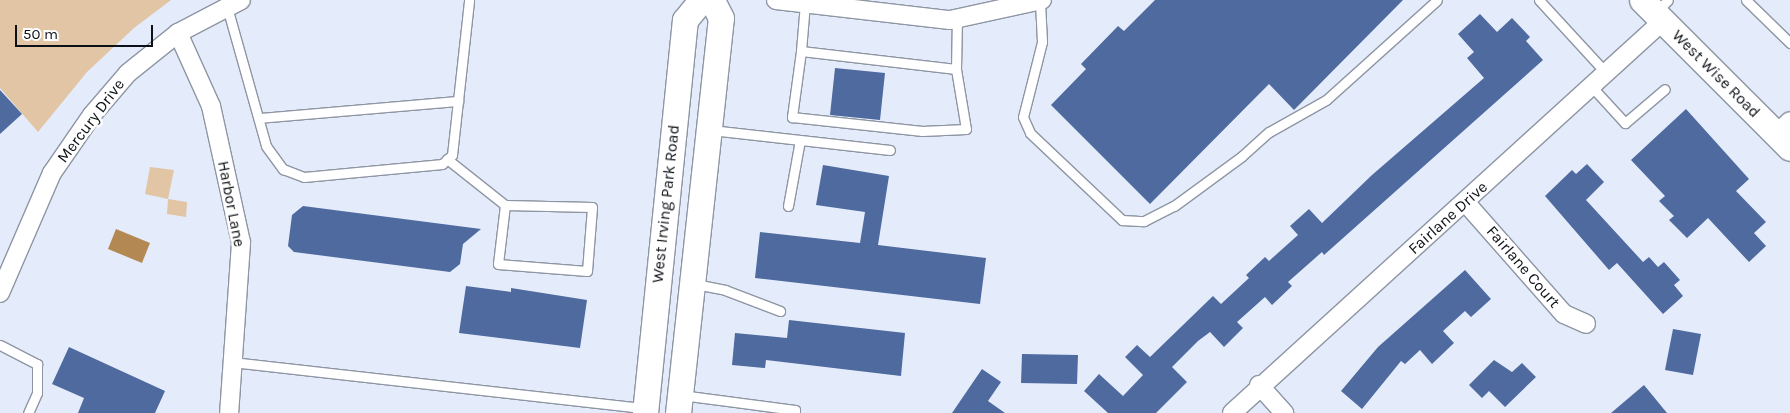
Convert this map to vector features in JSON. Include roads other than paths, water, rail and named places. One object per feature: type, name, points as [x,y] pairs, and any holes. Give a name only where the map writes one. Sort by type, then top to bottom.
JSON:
[{"type":"main road","name":"West Irving Park Road","points":[[645,411],[685,20],[701,0]]},
{"type":"main road","points":[[679,404],[721,18],[712,0]]},
{"type":"main road","name":"West Wise Road","points":[[1657,9],[1785,134]]},
{"type":"street","points":[[776,0],[834,3],[957,18],[1041,1]]},
{"type":"street","name":"Mercury Drive","points":[[0,293],[52,173],[92,115],[128,73],[178,33],[230,2]]},
{"type":"street","name":"Fairlane Drive","points":[[1232,413],[1259,385],[1607,74],[1657,9]]},
{"type":"street","name":"Harbor Lane","points":[[178,33],[211,106],[241,243],[229,413]]},
{"type":"street","name":"Fairlane Court","points":[[1466,202],[1564,314],[1586,324]]},
{"type":"street","points":[[1259,385],[1284,413]]},
{"type":"lane","points":[[230,2],[266,146],[283,169],[304,177],[442,164],[452,155],[469,0]]},
{"type":"lane","points":[[1041,1],[1042,42],[1023,117],[1030,133],[1122,220],[1144,222],[1174,206],[1242,156],[1269,132],[1326,100],[1437,0]]},
{"type":"lane","points":[[1539,0],[1607,74]]},
{"type":"lane","points":[[1746,0],[1790,43]]},
{"type":"lane","points":[[805,3],[792,117],[922,130],[966,129],[956,69],[957,18]]},
{"type":"lane","points":[[801,51],[956,69]]},
{"type":"lane","points":[[1592,87],[1625,123],[1665,89]]},
{"type":"lane","points":[[259,118],[458,101]]},
{"type":"lane","points":[[709,130],[890,150]]},
{"type":"lane","points":[[788,206],[800,140]]},
{"type":"lane","points":[[447,159],[505,205],[592,207],[587,271],[498,264],[505,205]]},
{"type":"lane","points":[[692,283],[725,290],[780,312]]},
{"type":"lane","points":[[0,345],[37,364],[37,393],[28,413]]},
{"type":"lane","points":[[232,362],[645,411]]},
{"type":"lane","points":[[679,404],[795,413]]}]
